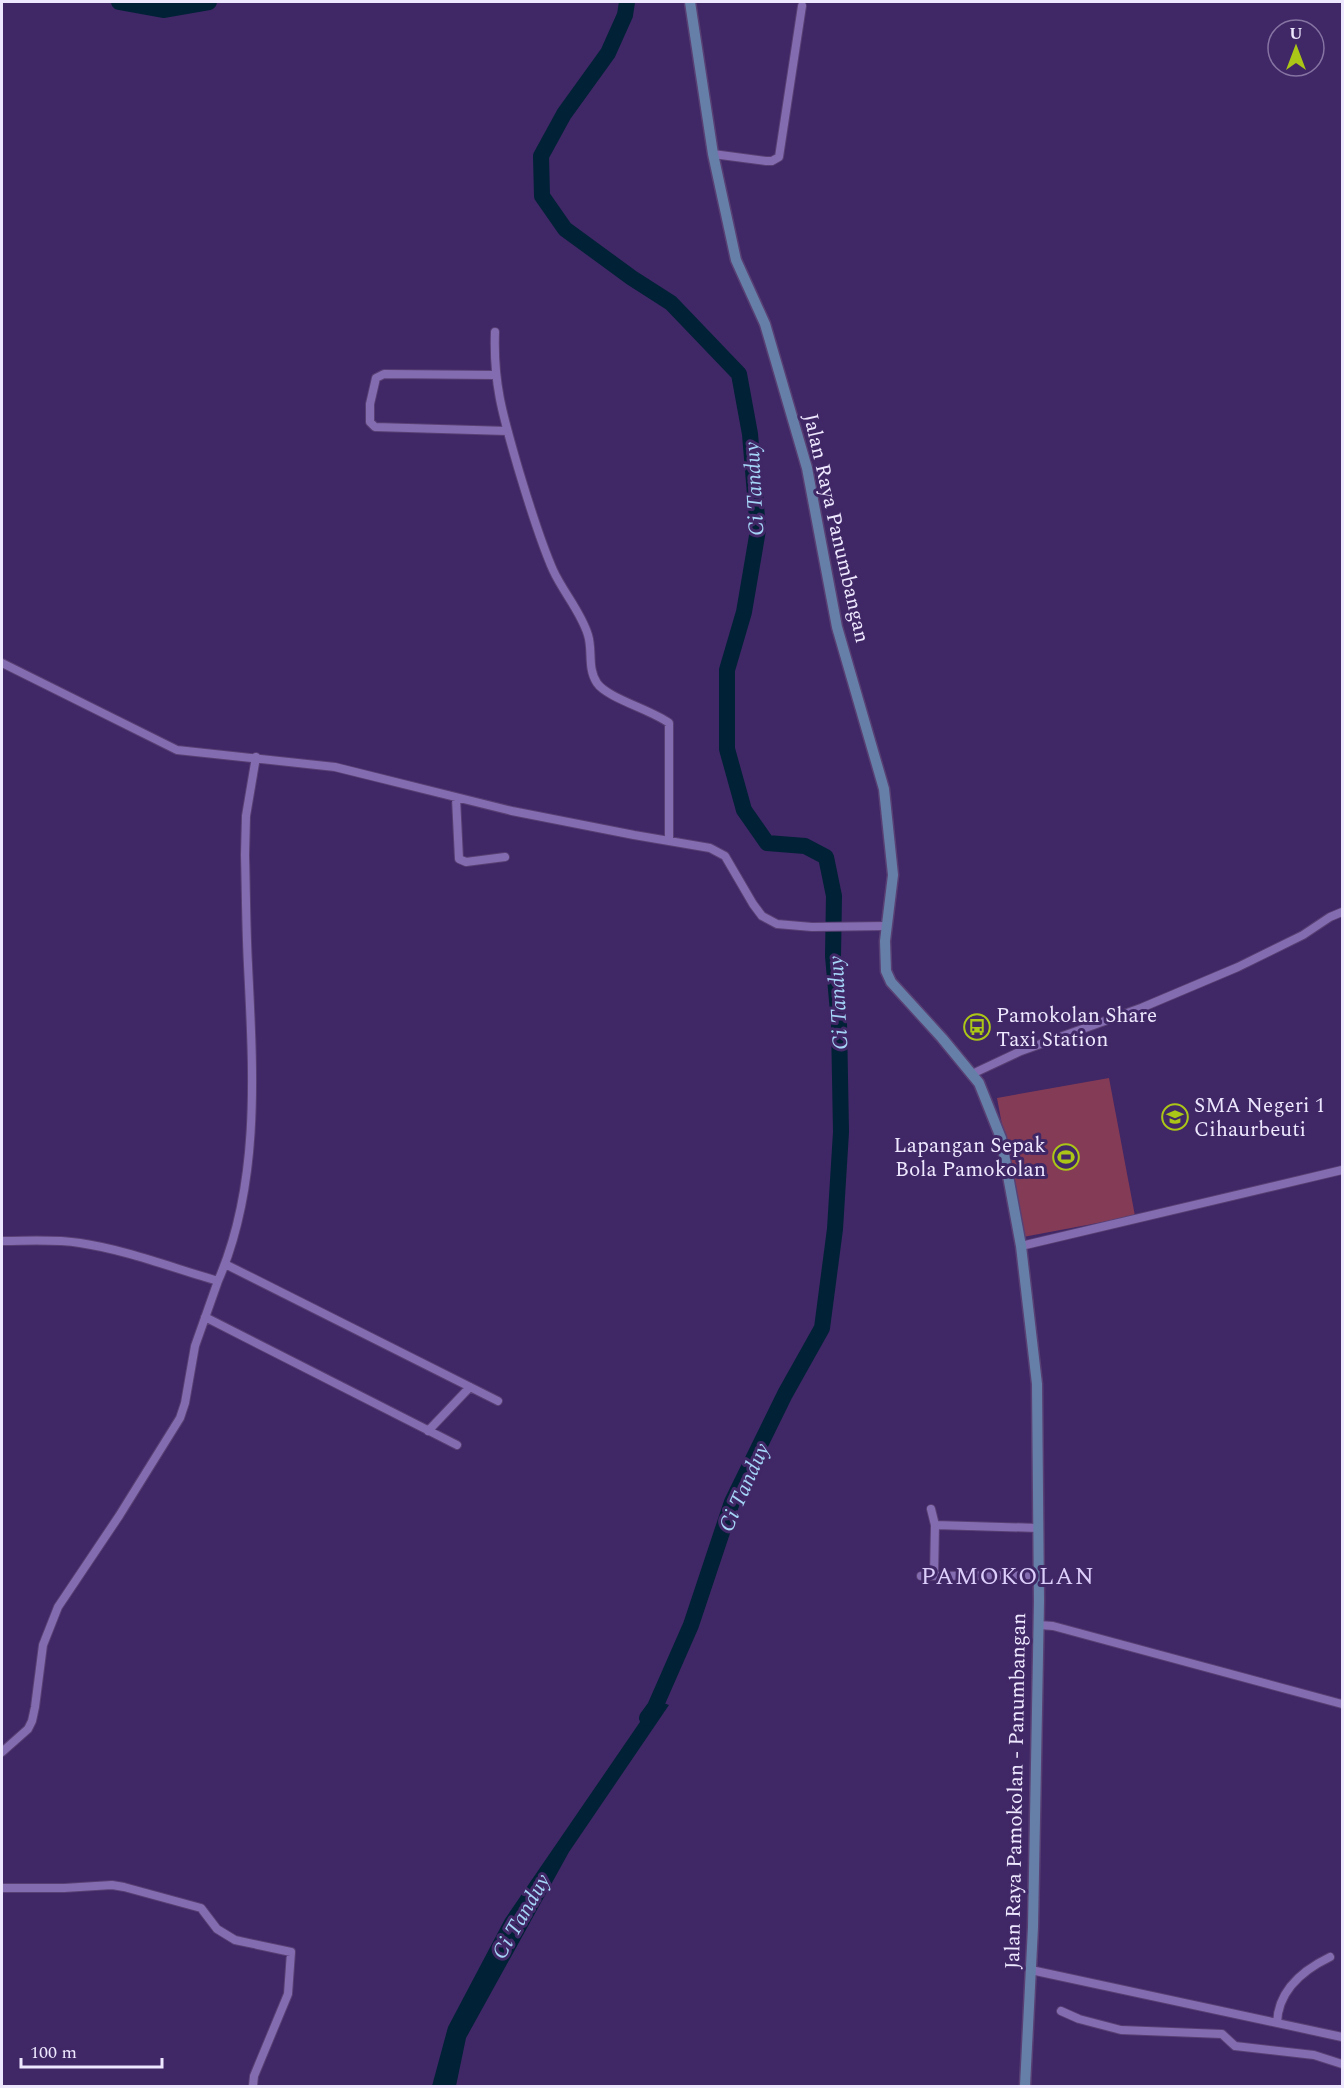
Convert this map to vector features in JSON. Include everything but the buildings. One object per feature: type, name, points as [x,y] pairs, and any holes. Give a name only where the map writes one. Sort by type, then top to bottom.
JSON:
[{"type":"main road","name":"Jalan Raya Panumbangan","points":[[690,2],[713,154],[736,260],[765,324],[807,468],[837,627],[884,789],[893,875],[886,926]]},
{"type":"main road","name":"Jalan Raya Pamokolan - Panumbangan","points":[[886,926],[886,971],[891,982],[972,1074],[987,1102],[1001,1138],[1021,1246],[1037,1384],[1039,1575],[1031,1971],[1025,2086]]},
{"type":"street","points":[[713,154],[766,161],[779,157],[802,6]]},
{"type":"street","points":[[495,332],[495,375],[507,431],[526,495],[553,571],[588,635],[591,669],[598,685],[618,697],[657,714],[669,723],[669,841]]},
{"type":"street","points":[[495,375],[384,374],[378,376],[370,404],[370,422],[375,427],[507,431]]},
{"type":"street","points":[[2,663],[177,750],[335,767],[512,811],[710,848],[725,856],[762,916],[777,924],[812,927],[886,926]]},
{"type":"street","points":[[2,1752],[30,1725],[35,1707],[43,1645],[58,1607],[180,1419],[195,1346],[225,1264],[245,1184],[253,1091],[245,855],[246,816],[256,757]]},
{"type":"street","points":[[456,798],[459,859],[466,862],[505,858]]},
{"type":"street","points":[[972,1074],[1021,1051],[1141,1008],[1238,968],[1342,912]]},
{"type":"street","points":[[1021,1246],[1342,1170]]},
{"type":"street","points":[[2,1241],[63,1241],[81,1244],[111,1250],[218,1281]]},
{"type":"street","points":[[225,1264],[498,1401]]},
{"type":"street","points":[[205,1317],[457,1445]]},
{"type":"street","points":[[428,1431],[470,1387]]},
{"type":"street","points":[[931,1509],[935,1525],[934,1576]]},
{"type":"street","points":[[935,1525],[1038,1528]]},
{"type":"street","points":[[921,1576],[1039,1575]]},
{"type":"street","points":[[1039,1625],[1053,1626],[1342,1704]]},
{"type":"street","points":[[2,1888],[112,1885],[124,1887],[201,1908],[217,1929],[235,1940],[291,1952],[288,1994],[254,2076],[253,2086]]},
{"type":"street","points":[[1277,2023],[1277,2011],[1291,1985],[1305,1972],[1330,1958]]},
{"type":"street","points":[[1031,1971],[1342,2037]]},
{"type":"street","points":[[1061,2011],[1079,2019],[1121,2030],[1222,2034],[1235,2046],[1314,2055],[1342,2064]]},
{"type":"shaded area","name":"Lapangan Sepak Bola Pamokolan","points":[[1109,1078],[1135,1216],[1023,1237],[997,1098]]},
{"type":"water","points":[[655,1700],[669,1705],[569,1852],[466,2038],[456,2086],[432,2086],[448,2027],[505,1919]]},
{"type":"waterway","name":"Ci Tanduy","points":[[119,2],[163,10],[209,2]]},
{"type":"waterway","name":"Ci Tanduy","points":[[627,2],[625,15],[608,53],[564,114],[541,156],[542,196],[565,229],[632,278],[671,303],[739,374],[750,434],[758,530],[744,612],[727,670],[727,749],[744,810],[767,843],[805,846],[826,857],[834,896],[833,956],[839,1023],[841,1132],[835,1229],[822,1328],[785,1394],[732,1502],[691,1625],[655,1707],[647,1718]]},
{"type":"place","name":"Pamokolan Share Taxi Station","points":[[977,1027]]},
{"type":"place","name":"SMA Negeri 1 Cihaurbeuti","points":[[1175,1117]]},
{"type":"place","name":"Lapangan Sepak Bola Pamokolan","points":[[1066,1157]]},
{"type":"district","name":"PAMOKOLAN","points":[[1008,1576]]}]
